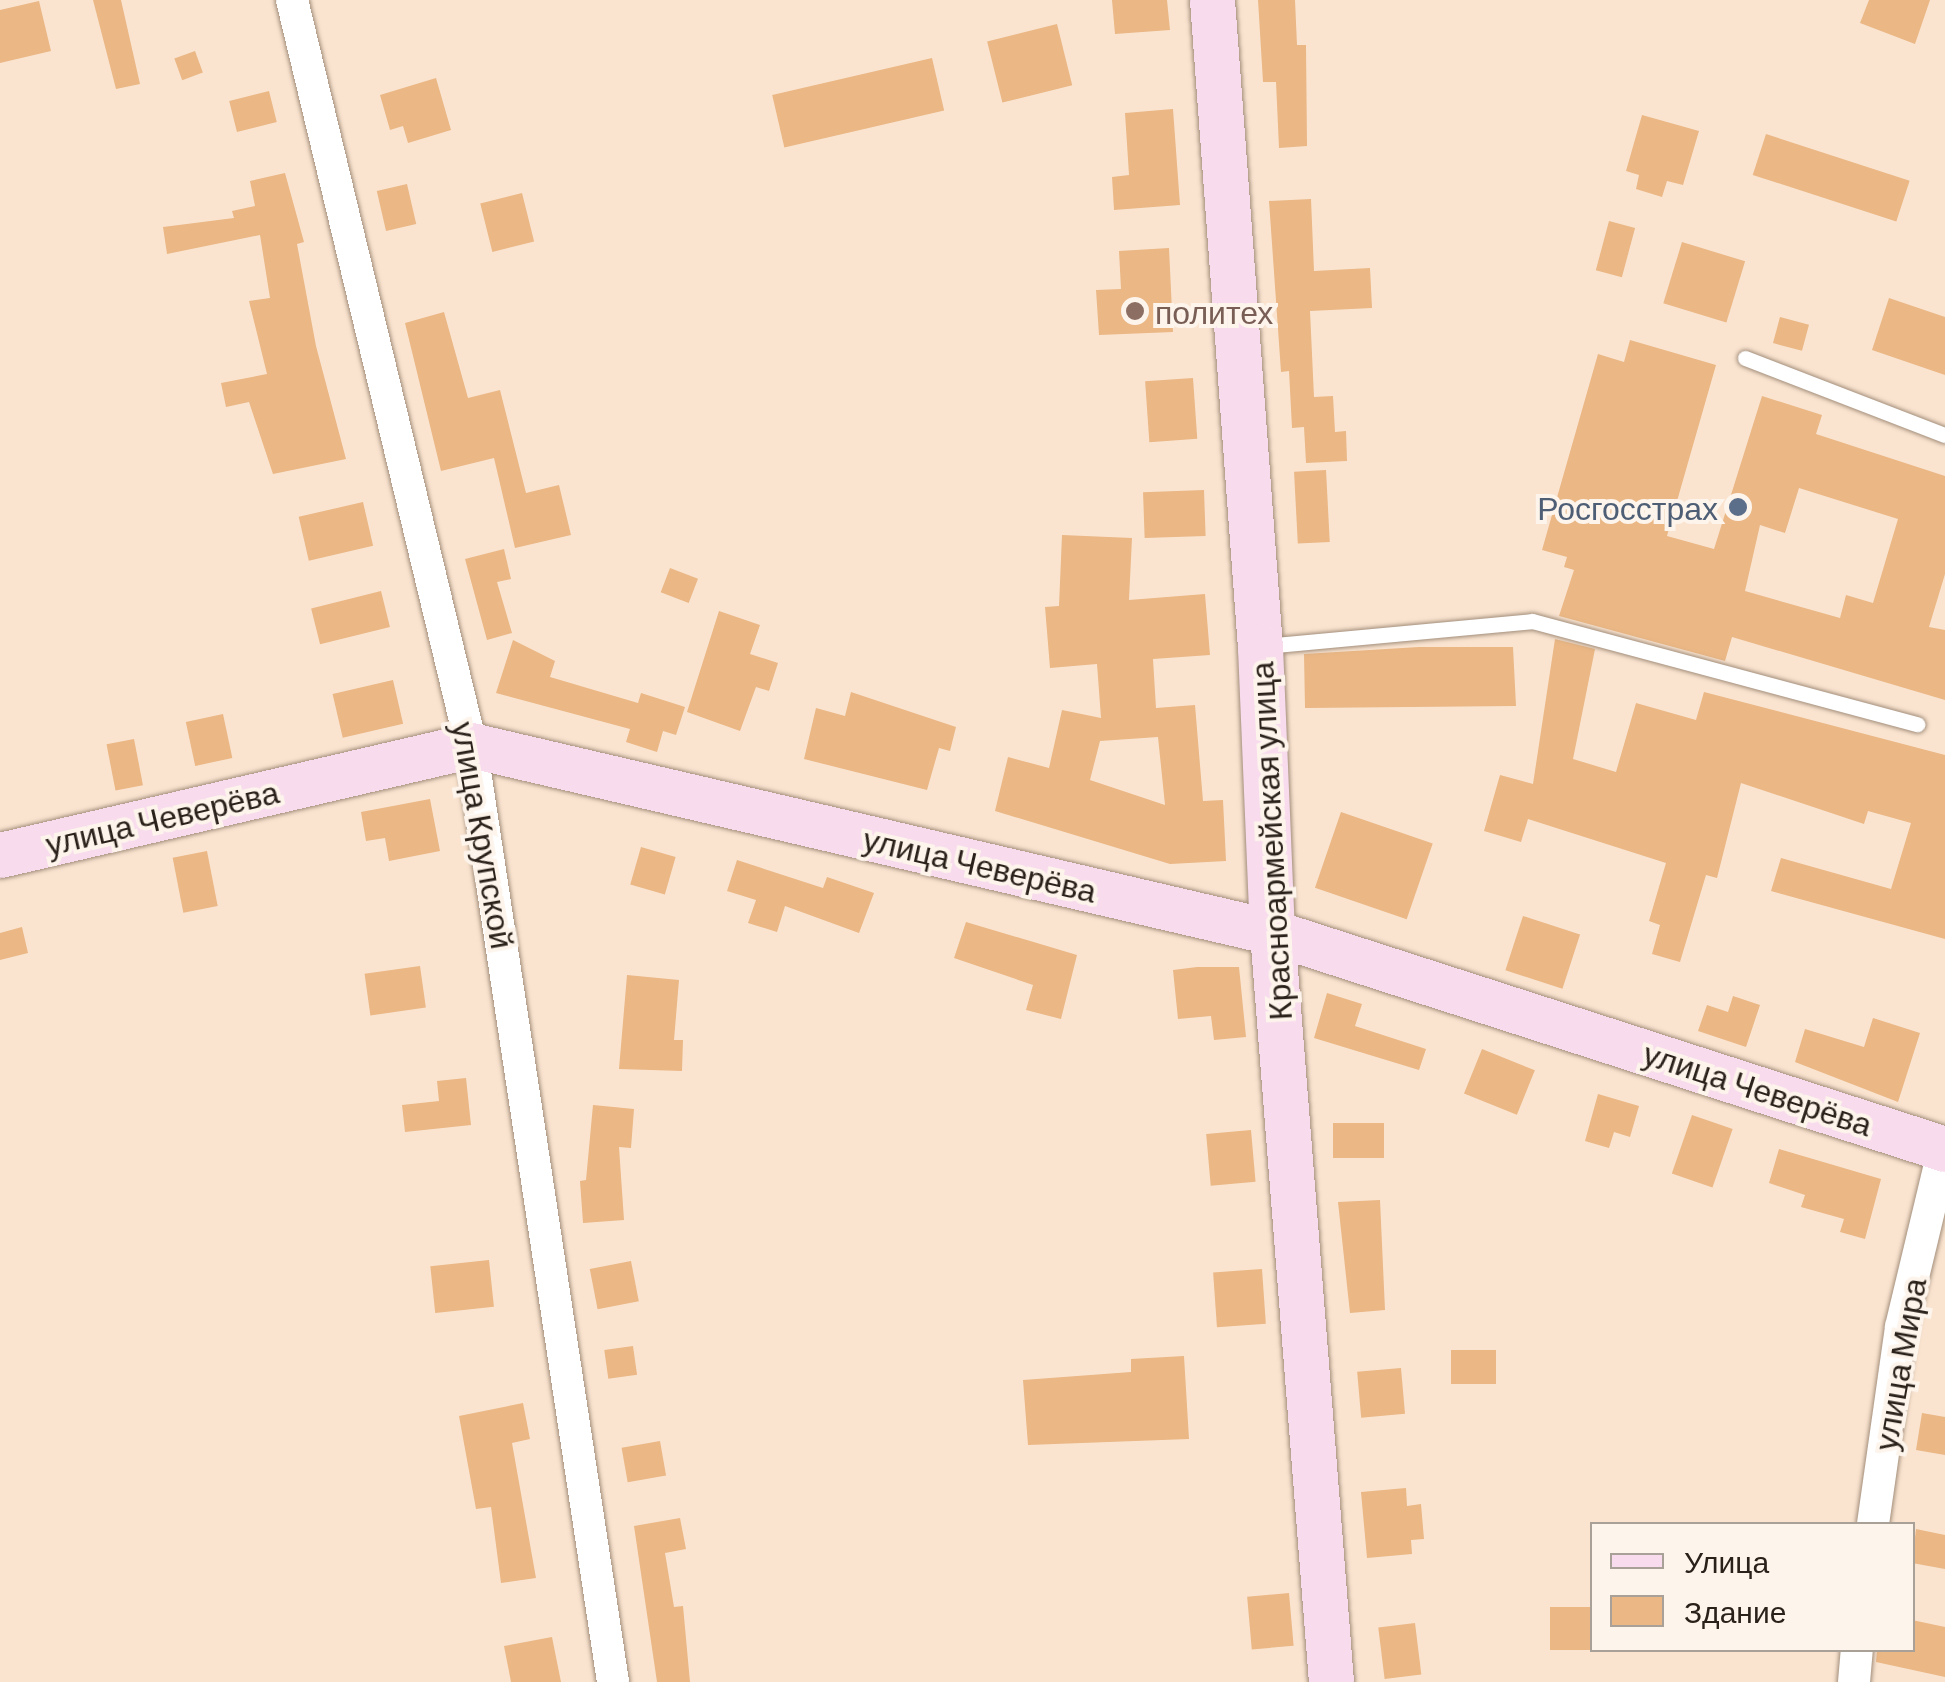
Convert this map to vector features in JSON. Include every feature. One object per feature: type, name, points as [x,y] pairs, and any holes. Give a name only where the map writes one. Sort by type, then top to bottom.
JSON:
[{"type":"street","name":"улица Крупской","points":[[292,0],[471,745],[614,1682]]},
{"type":"street","name":"Красноармейская улица","points":[[1212,0],[1260,647],[1272,932],[1332,1682]]},
{"type":"street","name":"улица Чеверёва","points":[[0,856],[471,745],[1272,932],[1945,1148]]},
{"type":"street","name":"улица Мира","points":[[1873,1522],[1901,1327],[1945,1148]]},
{"type":"street","points":[[1854,1682],[1857,1652]]},
{"type":"lane","points":[[1746,358],[1945,435]]},
{"type":"lane","points":[[1260,647],[1532,621],[1917,724]]},
{"type":"building","points":[[93,0],[121,0],[140,84],[116,89]]},
{"type":"building","points":[[1112,0],[1167,0],[1170,30],[1115,34]]},
{"type":"building","points":[[1258,0],[1295,0],[1297,45],[1306,45],[1307,146],[1279,148],[1276,82],[1263,82]]},
{"type":"building","points":[[1869,0],[1930,0],[1915,44],[1860,23]]},
{"type":"building","points":[[39,1],[51,51],[0,63],[0,10]]},
{"type":"building","points":[[1057,24],[1072,85],[1002,103],[987,41]]},
{"type":"building","points":[[195,51],[203,73],[182,80],[174,59]]},
{"type":"building","points":[[932,58],[944,111],[784,148],[772,95]]},
{"type":"building","points":[[436,78],[451,130],[408,143],[403,126],[390,130],[380,95]]},
{"type":"building","points":[[269,91],[277,122],[237,132],[229,101]]},
{"type":"building","points":[[1173,109],[1180,205],[1114,210],[1112,177],[1129,175],[1125,113]]},
{"type":"building","points":[[1642,115],[1699,131],[1683,185],[1667,181],[1662,197],[1636,189],[1639,175],[1626,171]]},
{"type":"building","points":[[1766,134],[1910,181],[1896,222],[1753,175]]},
{"type":"building","points":[[285,173],[304,242],[297,244],[316,346],[346,459],[273,474],[249,402],[226,407],[221,383],[267,374],[249,301],[270,298],[260,235],[167,254],[163,227],[234,218],[232,211],[255,206],[250,181]]},
{"type":"building","points":[[407,184],[416,224],[386,231],[377,191]]},
{"type":"building","points":[[522,193],[534,242],[492,252],[480,203]]},
{"type":"building","points":[[1311,199],[1314,271],[1370,268],[1372,308],[1310,311],[1314,397],[1333,396],[1335,432],[1346,431],[1347,461],[1306,463],[1304,427],[1292,428],[1289,371],[1281,372],[1269,201]]},
{"type":"building","points":[[1609,221],[1635,228],[1622,277],[1596,270]]},
{"type":"building","points":[[1682,242],[1745,261],[1726,323],[1663,303]]},
{"type":"building","name":"политех","points":[[1169,248],[1173,332],[1099,335],[1096,290],[1121,289],[1119,251]]},
{"type":"building","points":[[1889,298],[1945,317],[1945,375],[1872,350]]},
{"type":"building","points":[[444,312],[468,398],[500,390],[526,493],[559,485],[571,535],[515,548],[494,458],[441,471],[405,323]]},
{"type":"building","points":[[1780,317],[1809,325],[1802,351],[1773,343]]},
{"type":"building","points":[[1630,340],[1716,365],[1667,536],[1714,549],[1762,396],[1822,415],[1816,434],[1945,476],[1945,574],[1929,627],[1945,630],[1945,700],[1732,637],[1725,661],[1559,616],[1574,570],[1564,567],[1567,557],[1542,550],[1598,354],[1624,362]],"holes":[[[1799,488],[1898,519],[1873,603],[1846,595],[1840,618],[1745,591],[1760,525],[1785,533]]]},
{"type":"building","points":[[1193,378],[1197,439],[1149,442],[1145,381]]},
{"type":"building","points":[[1326,470],[1330,542],[1298,544],[1294,472]]},
{"type":"building","points":[[1204,490],[1206,536],[1145,538],[1143,492]]},
{"type":"building","points":[[363,502],[373,546],[309,561],[299,517]]},
{"type":"building","points":[[1062,535],[1132,538],[1129,600],[1205,594],[1210,655],[1153,659],[1156,708],[1195,705],[1203,801],[1223,800],[1226,861],[1170,864],[995,811],[1008,757],[1049,768],[1062,710],[1101,718],[1097,664],[1050,668],[1045,607],[1059,606]],"holes":[[[1158,737],[1165,805],[1090,780],[1100,741]]]},
{"type":"building","points":[[504,549],[511,579],[497,582],[512,633],[487,640],[465,559]]},
{"type":"building","points":[[670,568],[698,579],[689,603],[661,592]]},
{"type":"building","points":[[381,591],[390,627],[320,644],[311,608]]},
{"type":"building","points":[[719,611],[760,625],[750,654],[778,663],[769,691],[756,687],[740,731],[687,712]]},
{"type":"building","points":[[1555,639],[1595,649],[1573,759],[1616,772],[1636,703],[1696,720],[1704,692],[1945,755],[1945,939],[1771,891],[1781,858],[1891,889],[1911,823],[1868,811],[1864,824],[1741,783],[1717,878],[1706,875],[1680,962],[1652,954],[1660,925],[1649,921],[1666,863],[1528,819],[1521,842],[1484,831],[1500,775],[1533,784]]},
{"type":"building","points":[[513,640],[555,661],[550,677],[638,703],[641,693],[685,707],[676,735],[663,731],[657,752],[626,742],[630,729],[496,693]]},
{"type":"building","points":[[1419,647],[1513,647],[1516,706],[1305,708],[1304,654]]},
{"type":"building","points":[[393,680],[403,724],[343,738],[333,694]]},
{"type":"building","points":[[851,692],[956,727],[950,751],[939,748],[927,790],[804,759],[816,708],[845,716]]},
{"type":"building","points":[[223,714],[232,758],[195,766],[186,722]]},
{"type":"building","points":[[134,739],[143,785],[115,790],[107,744]]},
{"type":"building","points":[[430,799],[440,851],[389,861],[385,838],[366,841],[361,812]]},
{"type":"building","points":[[1341,812],[1433,844],[1407,919],[1315,888]]},
{"type":"building","points":[[641,847],[676,857],[665,894],[630,884]]},
{"type":"building","points":[[207,851],[218,906],[183,913],[173,858]]},
{"type":"building","points":[[737,860],[823,888],[827,877],[874,893],[859,933],[785,906],[777,932],[748,923],[756,900],[727,891]]},
{"type":"building","points":[[1523,916],[1580,935],[1562,989],[1505,970]]},
{"type":"building","points":[[966,922],[1077,955],[1061,1019],[1026,1010],[1033,985],[954,958]]},
{"type":"building","points":[[22,927],[28,953],[0,960],[0,933]]},
{"type":"building","points":[[420,966],[426,1008],[370,1015],[365,974]]},
{"type":"building","points":[[1239,967],[1246,1037],[1214,1040],[1211,1016],[1178,1019],[1173,970]]},
{"type":"building","points":[[627,975],[679,980],[674,1040],[683,1040],[682,1071],[619,1069]]},
{"type":"building","points":[[1327,993],[1362,1004],[1355,1026],[1426,1049],[1419,1070],[1314,1038]]},
{"type":"building","points":[[1733,996],[1760,1005],[1746,1047],[1698,1031],[1707,1005],[1728,1012]]},
{"type":"building","points":[[1873,1018],[1920,1033],[1898,1102],[1795,1062],[1805,1029],[1864,1047]]},
{"type":"building","points":[[1482,1049],[1535,1070],[1517,1115],[1464,1094]]},
{"type":"building","points":[[466,1078],[471,1125],[405,1132],[402,1105],[439,1101],[437,1081]]},
{"type":"building","points":[[1598,1094],[1639,1106],[1630,1137],[1614,1132],[1609,1148],[1585,1141]]},
{"type":"building","points":[[593,1105],[634,1109],[631,1148],[619,1147],[624,1220],[583,1223],[580,1181],[586,1180]]},
{"type":"building","points":[[1692,1115],[1733,1129],[1712,1188],[1672,1174]]},
{"type":"building","points":[[1333,1123],[1384,1123],[1384,1158],[1333,1158]]},
{"type":"building","points":[[1251,1130],[1256,1182],[1211,1186],[1206,1134]]},
{"type":"building","points":[[1779,1149],[1881,1179],[1865,1239],[1840,1232],[1844,1219],[1801,1207],[1805,1195],[1769,1183]]},
{"type":"building","points":[[1380,1200],[1385,1310],[1350,1313],[1338,1202]]},
{"type":"building","points":[[489,1260],[494,1307],[435,1313],[430,1266]]},
{"type":"building","points":[[631,1261],[639,1301],[598,1309],[590,1269]]},
{"type":"building","points":[[1262,1269],[1266,1324],[1217,1327],[1213,1272]]},
{"type":"building","points":[[633,1346],[637,1375],[608,1379],[604,1350]]},
{"type":"building","points":[[1451,1350],[1496,1350],[1496,1384],[1451,1384]]},
{"type":"building","points":[[1184,1356],[1189,1439],[1028,1445],[1023,1380],[1131,1372],[1131,1359]]},
{"type":"building","points":[[1401,1368],[1405,1414],[1361,1418],[1357,1372]]},
{"type":"building","points":[[523,1403],[530,1439],[512,1443],[536,1578],[501,1583],[491,1507],[476,1509],[459,1416]]},
{"type":"building","points":[[1922,1413],[1945,1417],[1945,1455],[1916,1450]]},
{"type":"building","points":[[660,1441],[666,1475],[628,1482],[622,1448]]},
{"type":"building","points":[[1406,1488],[1407,1506],[1421,1504],[1424,1539],[1411,1540],[1412,1554],[1367,1558],[1361,1492]]},
{"type":"building","points":[[680,1518],[686,1549],[665,1553],[674,1607],[683,1606],[690,1682],[657,1682],[634,1526]]},
{"type":"building","points":[[1916,1529],[1945,1535],[1945,1569],[1915,1564]]},
{"type":"building","points":[[1289,1593],[1294,1646],[1252,1649],[1247,1597]]},
{"type":"building","points":[[1550,1607],[1590,1607],[1590,1650],[1550,1650]]},
{"type":"building","points":[[1915,1621],[1945,1627],[1945,1677],[1876,1662],[1877,1652],[1915,1652]]},
{"type":"building","points":[[1415,1623],[1421,1675],[1385,1679],[1378,1628]]},
{"type":"building","points":[[552,1637],[561,1682],[511,1682],[504,1646]]},
{"type":"place","name":"политех","points":[[1135,311]]},
{"type":"place","name":"Росгосстрах","points":[[1738,507]]}]
